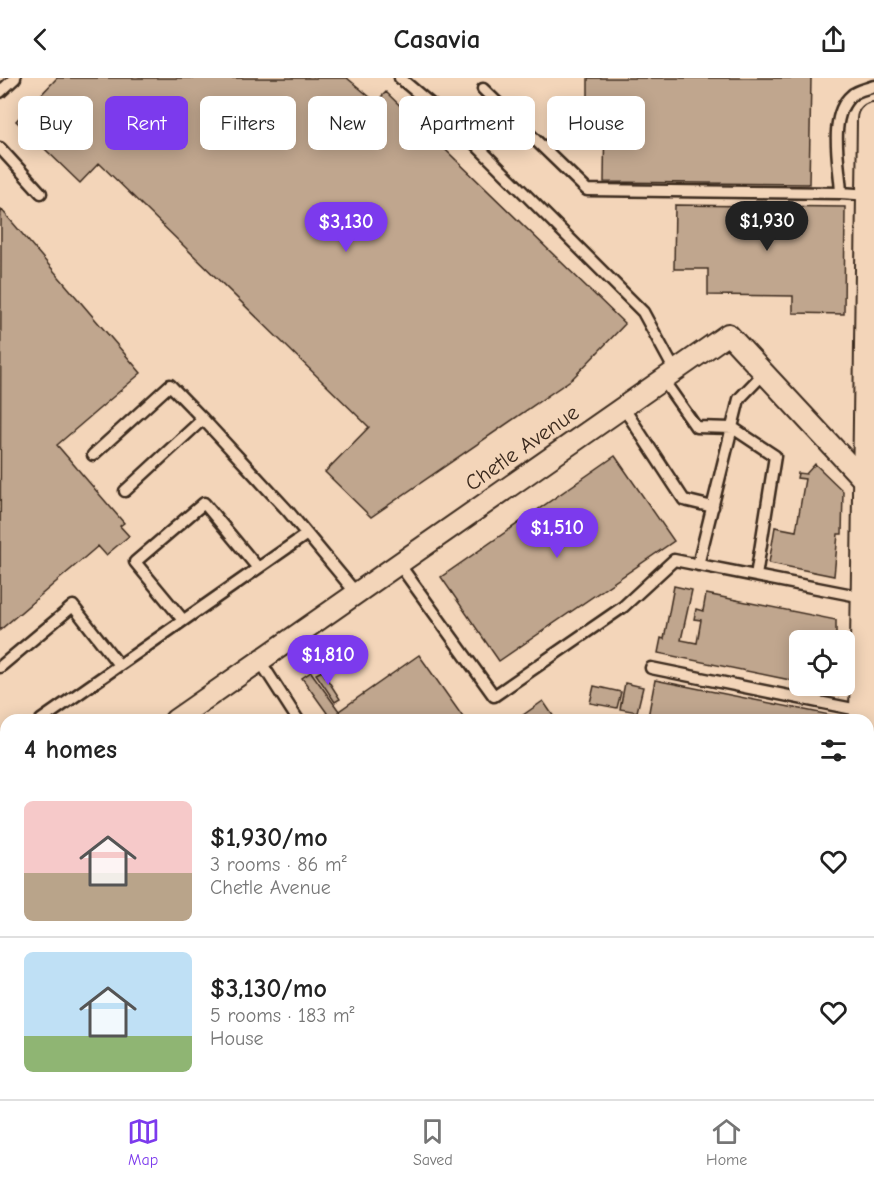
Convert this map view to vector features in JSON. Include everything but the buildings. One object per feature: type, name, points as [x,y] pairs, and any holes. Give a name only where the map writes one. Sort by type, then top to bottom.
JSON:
[{"type":"main road","points":[[866,714],[867,598],[872,487],[874,119]]},
{"type":"street","name":"Chetle Avenue","points":[[184,714],[728,334],[872,487]]},
{"type":"lane","points":[[0,92],[15,78]]},
{"type":"lane","points":[[400,78],[459,128],[643,312],[669,375],[696,427],[732,428],[775,456],[756,576]]},
{"type":"lane","points":[[841,193],[838,123],[843,106],[852,94],[874,86]]},
{"type":"lane","points":[[483,89],[587,190],[872,195]]},
{"type":"lane","points":[[0,148],[41,193]]},
{"type":"lane","points":[[698,565],[739,399],[764,373]]},
{"type":"lane","points":[[93,454],[170,385],[307,534],[356,593]]},
{"type":"lane","points":[[623,407],[684,500],[713,507]]},
{"type":"lane","points":[[125,491],[203,419]]},
{"type":"lane","points":[[183,620],[135,562],[204,503],[258,568]]},
{"type":"lane","points":[[49,714],[307,534]]},
{"type":"lane","points":[[399,564],[494,696],[622,607],[674,560],[867,598]]},
{"type":"lane","points":[[0,667],[73,606],[120,665]]},
{"type":"lane","points":[[260,661],[294,714]]},
{"type":"lane","points":[[651,668],[857,714]]}]
